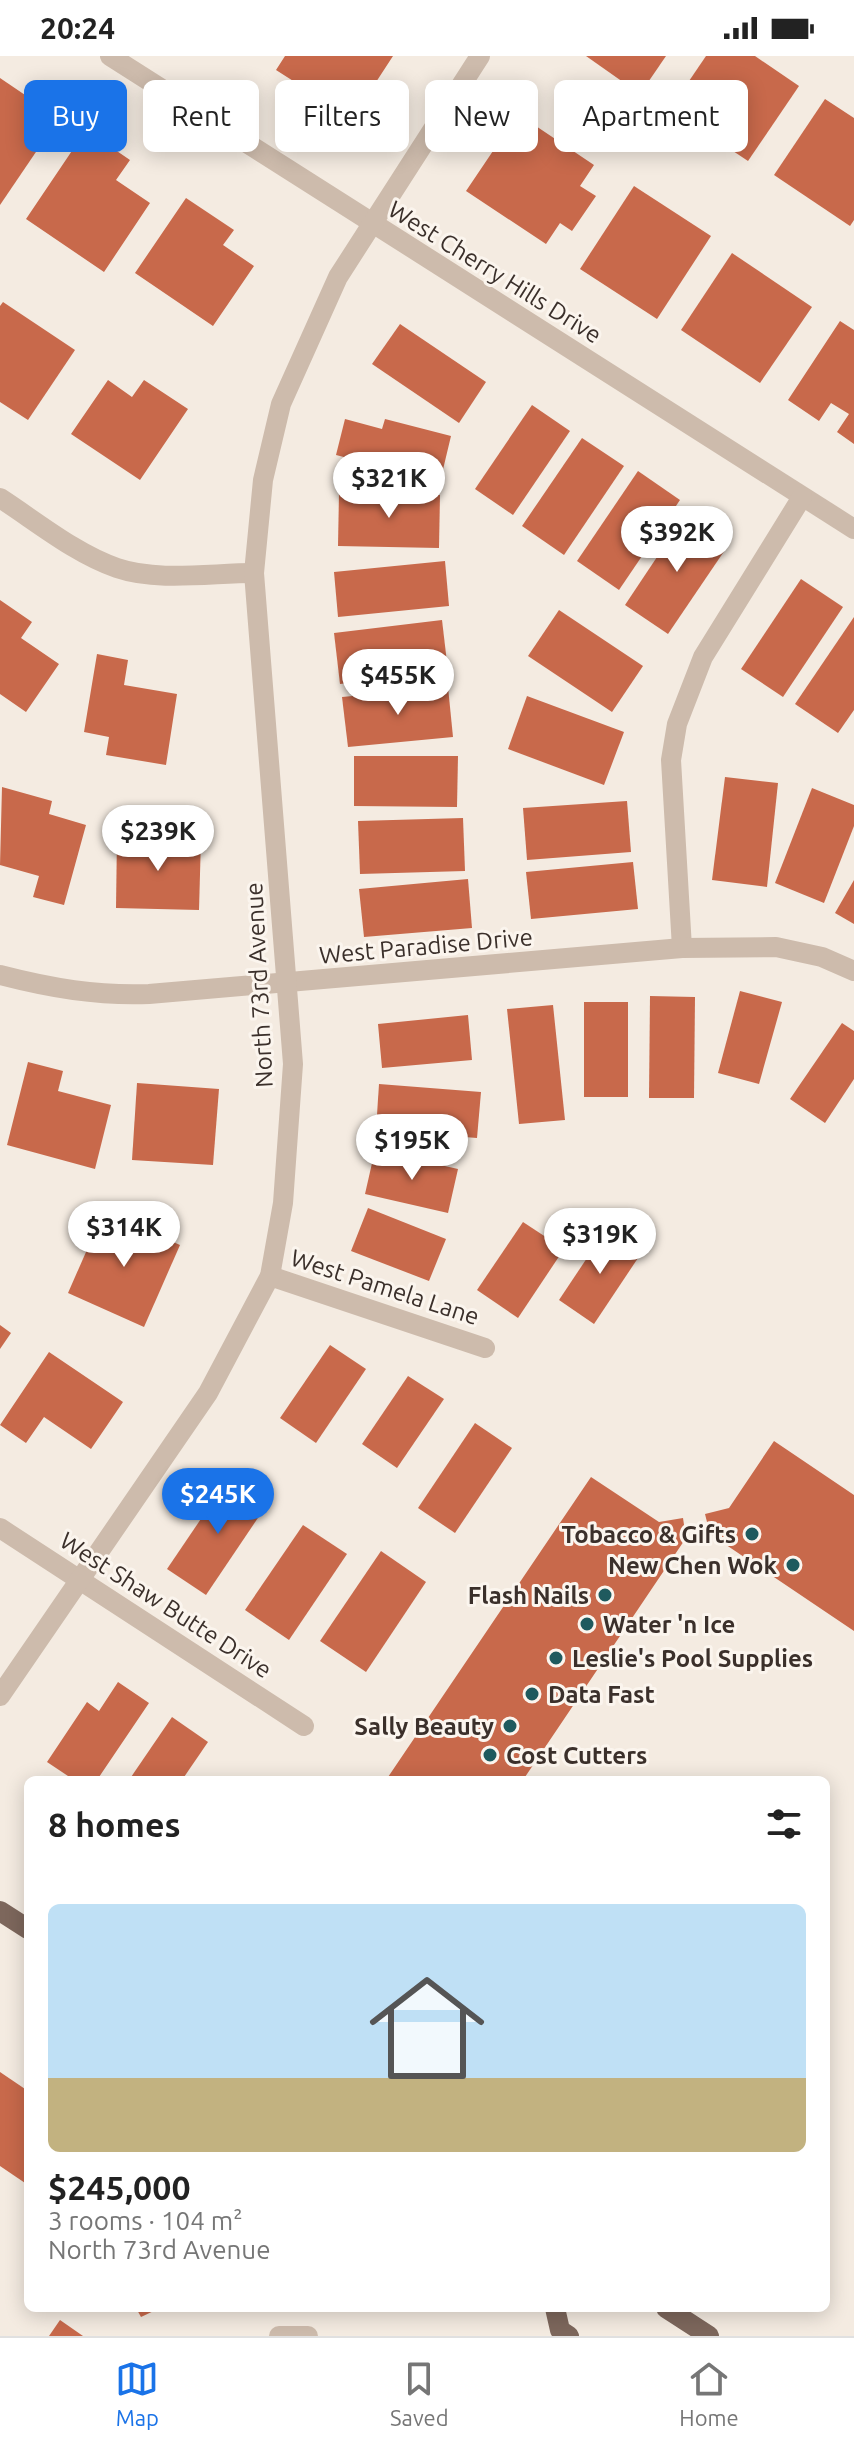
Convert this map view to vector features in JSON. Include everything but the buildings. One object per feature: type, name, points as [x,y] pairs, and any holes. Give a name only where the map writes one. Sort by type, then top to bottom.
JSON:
[{"type":"main road","points":[[0,1911],[24,1926]]},
{"type":"main road","points":[[556,2312],[560,2330],[569,2336]]},
{"type":"main road","points":[[672,2312],[709,2336]]},
{"type":"street","name":"West Cherry Hills Drive","points":[[110,56],[854,529]]},
{"type":"street","name":"North 73rd Avenue","points":[[0,1696],[208,1393],[270,1276],[283,1203],[293,1064],[254,573],[263,480],[281,404],[338,277],[480,56]]},
{"type":"street","points":[[682,948],[671,760],[677,724],[687,690],[703,657],[802,497]]},
{"type":"street","points":[[0,498],[74,546],[118,569],[150,574],[254,573]]},
{"type":"street","name":"West Paradise Drive","points":[[0,975],[102,995],[289,984],[682,948],[776,947],[822,957],[854,971]]},
{"type":"street","name":"West Pamela Lane","points":[[270,1276],[485,1348]]},
{"type":"street","name":"West Shaw Butte Drive","points":[[0,1528],[304,1726]]},
{"type":"street","points":[[279,2336],[294,2333],[308,2336]]},
{"type":"place","name":"Tobacco & Gifts","points":[[752,1534]]},
{"type":"place","name":"New Chen Wok","points":[[793,1565]]},
{"type":"place","name":"Flash Nails","points":[[605,1595]]},
{"type":"place","name":"Water 'n Ice","points":[[587,1624]]},
{"type":"place","name":"Leslie's Pool Supplies","points":[[556,1658]]},
{"type":"place","name":"Data Fast","points":[[532,1694]]},
{"type":"place","name":"Sally Beauty","points":[[510,1726]]},
{"type":"place","name":"Cost Cutters","points":[[490,1755]]}]
